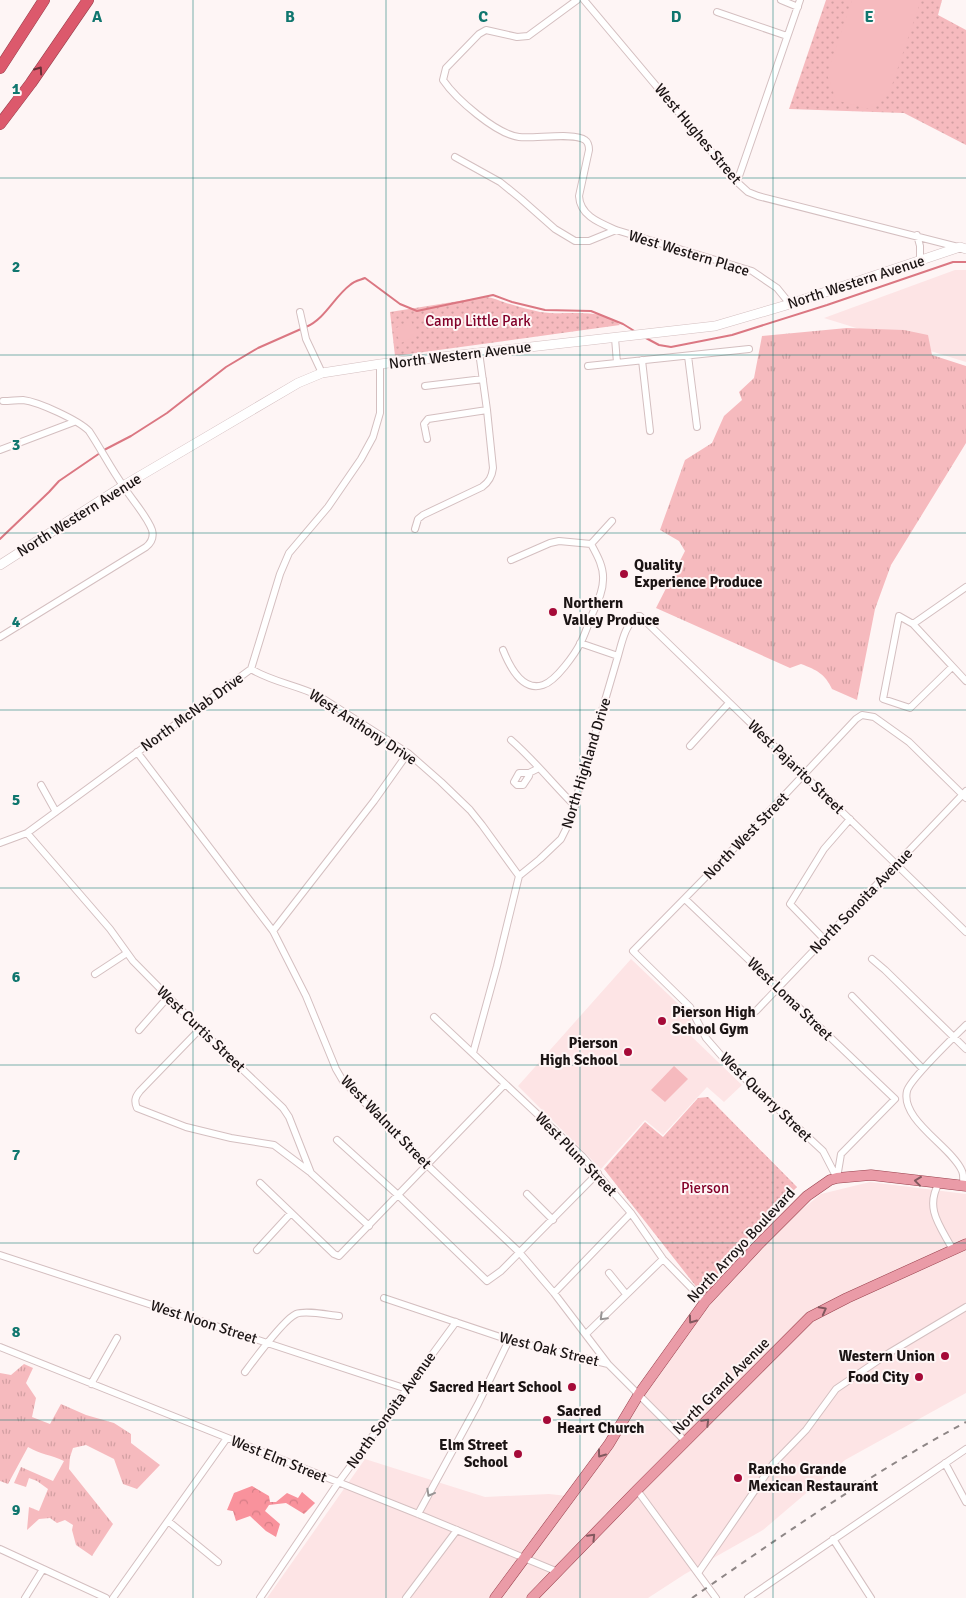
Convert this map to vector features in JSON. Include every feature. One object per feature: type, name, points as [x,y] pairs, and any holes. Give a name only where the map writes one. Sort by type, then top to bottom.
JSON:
[{"type":"highway","points":[[0,68],[44,0]]},
{"type":"highway","points":[[0,124],[31,83],[88,0]]},
{"type":"main road","name":"North Arroyo Boulevard","points":[[495,1598],[609,1444],[639,1394],[705,1302],[807,1196],[830,1180],[872,1175],[964,1186]]},
{"type":"main road","name":"North Grand Avenue","points":[[532,1598],[810,1317],[847,1298],[966,1244]]},
{"type":"street","points":[[577,0],[528,36],[517,37],[486,30],[479,34],[446,68],[443,80],[448,87],[485,121],[510,135],[520,137],[583,138],[589,145],[579,196],[582,208],[589,216],[616,230]]},
{"type":"street","name":"West Hughes Street","points":[[584,0],[737,182],[748,192],[963,248]]},
{"type":"street","points":[[737,182],[799,3],[781,0]]},
{"type":"street","points":[[717,12],[787,36]]},
{"type":"street","name":"West Western Place","points":[[455,157],[500,182],[555,229],[576,241],[589,241],[616,230],[752,271],[777,288],[790,304]]},
{"type":"street","points":[[916,235],[920,246],[920,261]]},
{"type":"street","name":"North Western Avenue","points":[[0,565],[123,486],[298,383],[322,373],[479,352],[715,326],[790,304],[963,248]]},
{"type":"street","points":[[300,312],[306,339],[322,373]]},
{"type":"street","points":[[615,338],[617,363]]},
{"type":"street","points":[[588,366],[749,349]]},
{"type":"street","points":[[415,529],[418,519],[423,515],[482,487],[489,481],[493,468],[479,352]]},
{"type":"street","points":[[688,356],[697,427]]},
{"type":"street","points":[[642,360],[650,431]]},
{"type":"street","name":"North McNab Drive","points":[[0,844],[28,833],[251,669],[280,574],[289,553],[328,507],[374,438],[380,413],[380,364]]},
{"type":"street","points":[[424,386],[483,379]]},
{"type":"street","points":[[0,637],[150,544],[153,536],[148,522],[89,431],[83,425],[56,411],[33,403],[23,400],[3,401]]},
{"type":"street","points":[[427,439],[424,422],[428,419],[487,410]]},
{"type":"street","points":[[0,450],[74,422]]},
{"type":"street","points":[[591,544],[612,521]]},
{"type":"street","points":[[511,560],[559,541],[591,544]]},
{"type":"street","points":[[503,650],[507,660],[518,676],[525,682],[543,685],[559,672],[580,643],[601,592],[603,581],[601,564],[591,544]]},
{"type":"street","points":[[913,624],[966,587]]},
{"type":"street","name":"West Pajarito Street","points":[[627,629],[635,617],[640,616],[966,932]]},
{"type":"street","points":[[952,667],[910,708],[883,699],[899,616],[913,624],[966,681]]},
{"type":"street","name":"North Highland Drive","points":[[519,876],[561,840],[570,823],[627,629]]},
{"type":"street","points":[[580,643],[618,656]]},
{"type":"street","name":"West Anthony Drive","points":[[251,669],[262,675],[319,696],[408,753],[470,810],[519,876]]},
{"type":"street","points":[[690,746],[729,703]]},
{"type":"street","name":"North West Street","points":[[633,951],[771,810],[856,719],[862,715],[874,717],[909,742],[965,794]]},
{"type":"street","points":[[510,740],[533,760],[575,806]]},
{"type":"street","name":"West Walnut Street","points":[[137,752],[273,931],[306,996],[339,1075],[426,1164],[519,1252],[554,1293],[608,1364]]},
{"type":"street","points":[[273,931],[408,753]]},
{"type":"street","points":[[529,773],[539,768]]},
{"type":"street","points":[[41,785],[56,812]]},
{"type":"street","name":"North Sonoita Avenue","points":[[756,1011],[965,794]]},
{"type":"street","points":[[824,939],[790,904],[824,848],[850,819]]},
{"type":"street","name":"West Curtis Street","points":[[28,833],[110,929],[127,953],[200,1029],[283,1108],[289,1117],[311,1173],[369,1226]]},
{"type":"street","points":[[473,1053],[519,876]]},
{"type":"street","name":"West Loma Street","points":[[685,899],[895,1099],[841,1154],[837,1178]]},
{"type":"street","name":"West Quarry Street","points":[[633,951],[690,1007],[706,1038],[726,1061],[823,1152],[837,1178]]},
{"type":"street","points":[[95,974],[127,953]]},
{"type":"street","points":[[872,958],[966,1049]]},
{"type":"street","points":[[852,996],[923,1069]]},
{"type":"street","points":[[139,1030],[168,997]]},
{"type":"street","name":"West Plum Street","points":[[434,1017],[583,1157],[631,1213],[663,1259],[705,1302]]},
{"type":"street","points":[[964,1186],[963,1173],[959,1165],[933,1139],[908,1107],[907,1090],[923,1069],[966,1025]]},
{"type":"street","points":[[200,1029],[140,1091],[136,1097],[136,1108],[186,1127],[232,1138],[274,1145],[311,1173]]},
{"type":"street","points":[[260,1183],[334,1254],[339,1256],[505,1084]]},
{"type":"street","points":[[337,1140],[398,1195],[485,1281],[489,1281],[501,1271],[598,1173]]},
{"type":"street","points":[[939,1183],[934,1191],[932,1202],[934,1215],[953,1250]]},
{"type":"street","points":[[527,1194],[553,1220]]},
{"type":"street","points":[[257,1250],[291,1213]]},
{"type":"street","points":[[554,1293],[631,1213]]},
{"type":"street","name":"West Noon Street","points":[[0,1255],[407,1389]]},
{"type":"street","points":[[586,1334],[663,1259]]},
{"type":"street","points":[[609,1273],[626,1294]]},
{"type":"street","name":"West Oak Street","points":[[384,1298],[509,1340],[608,1364],[686,1442]]},
{"type":"street","points":[[698,1573],[773,1464],[806,1430],[836,1389],[889,1353],[966,1307]]},
{"type":"street","points":[[245,1372],[266,1343],[294,1314],[339,1316]]},
{"type":"street","name":"North Sonoita Avenue","points":[[260,1598],[338,1483],[456,1322]]},
{"type":"street","points":[[91,1384],[117,1338]]},
{"type":"street","points":[[418,1514],[478,1404],[509,1340]]},
{"type":"street","name":"West Elm Street","points":[[0,1347],[525,1557],[558,1572]]},
{"type":"street","points":[[113,1598],[227,1438]]},
{"type":"street","points":[[748,1598],[966,1449]]},
{"type":"street","points":[[945,1463],[966,1502]]},
{"type":"street","points":[[637,1490],[716,1598]]},
{"type":"street","points":[[168,1522],[218,1562]]},
{"type":"street","points":[[406,1598],[457,1530]]},
{"type":"street","points":[[833,1539],[871,1598]]},
{"type":"street","points":[[0,1549],[106,1598]]},
{"type":"street","points":[[25,1598],[43,1569]]},
{"type":"shaded area","points":[[955,270],[966,270],[966,362],[824,318]]},
{"type":"shaded area","name":"Pierson High School","points":[[631,959],[691,1016],[690,1035],[742,1085],[724,1102],[707,1087],[663,1135],[645,1120],[601,1169],[518,1086]]},
{"type":"shaded area","points":[[870,1182],[966,1194],[966,1393],[845,1460],[763,1530],[685,1574],[648,1598],[267,1598],[365,1459],[485,1497],[549,1494],[577,1497],[693,1324],[780,1227],[821,1194]]},
{"type":"green space","points":[[826,0],[942,0],[938,15],[966,30],[966,145],[904,113],[789,109]]},
{"type":"green space","points":[[852,0],[921,0],[889,94],[869,109],[836,100],[827,74]]},
{"type":"green space","name":"Camp Little Park","points":[[484,297],[540,312],[582,313],[603,316],[612,319],[620,325],[395,356],[390,312]]},
{"type":"green space","points":[[411,321],[418,335],[401,343],[394,329]]},
{"type":"green space","points":[[847,328],[904,330],[928,335],[932,355],[966,366],[966,443],[891,565],[875,609],[857,700],[832,689],[823,676],[812,668],[801,664],[790,668],[656,608],[685,551],[679,541],[660,530],[685,460],[712,443],[724,416],[742,400],[739,392],[754,378],[762,336]]},
{"type":"green space","points":[[674,1066],[688,1079],[665,1102],[651,1090]]},
{"type":"green space","name":"Pierson","points":[[708,1097],[797,1187],[724,1263],[710,1290],[704,1293],[698,1289],[604,1169],[645,1122],[663,1137],[698,1098]]},
{"type":"green space","points":[[24,1364],[33,1368],[26,1383],[36,1398],[32,1417],[50,1424],[61,1404],[86,1415],[114,1423],[131,1434],[131,1443],[160,1465],[137,1489],[123,1484],[114,1459],[86,1445],[73,1448],[69,1469],[113,1524],[92,1556],[76,1545],[72,1530],[73,1525],[65,1520],[57,1523],[50,1518],[39,1519],[27,1530],[29,1507],[39,1511],[48,1489],[29,1478],[26,1487],[14,1483],[21,1467],[53,1481],[64,1461],[28,1447],[8,1484],[0,1481],[0,1373],[11,1375]]},
{"type":"green space","points":[[252,1486],[269,1496],[270,1502],[276,1502],[287,1493],[298,1498],[302,1492],[315,1503],[304,1514],[286,1503],[269,1505],[265,1511],[280,1524],[276,1537],[266,1531],[250,1516],[236,1521],[233,1511],[227,1510],[234,1493]]},
{"type":"waterway","points":[[644,337],[659,345],[671,347],[732,335],[953,262],[966,262]]},
{"type":"waterway","points":[[306,327],[319,319],[344,290],[365,278],[400,304],[417,311],[493,295],[545,310],[591,311],[623,324],[636,332]]},
{"type":"waterway","points":[[104,450],[131,436],[167,413],[226,367],[258,348],[301,329]]},
{"type":"waterway","points":[[0,539],[59,481],[100,453]]},
{"type":"railway","points":[[692,1598],[861,1484],[966,1422]]},
{"type":"place","name":"Quality Experience Produce","points":[[624,574]]},
{"type":"place","name":"Northern Valley Produce","points":[[553,612]]},
{"type":"place","name":"Pierson High School Gym","points":[[662,1021]]},
{"type":"place","name":"Pierson High School","points":[[628,1052]]},
{"type":"place","name":"Western Union","points":[[945,1356]]},
{"type":"place","name":"Food City","points":[[919,1377]]},
{"type":"place","name":"Sacred Heart School","points":[[572,1387]]},
{"type":"place","name":"Sacred Heart Church","points":[[547,1420]]},
{"type":"place","name":"Elm Street School","points":[[518,1454]]},
{"type":"place","name":"Rancho Grande Mexican Restaurant","points":[[738,1478]]}]
